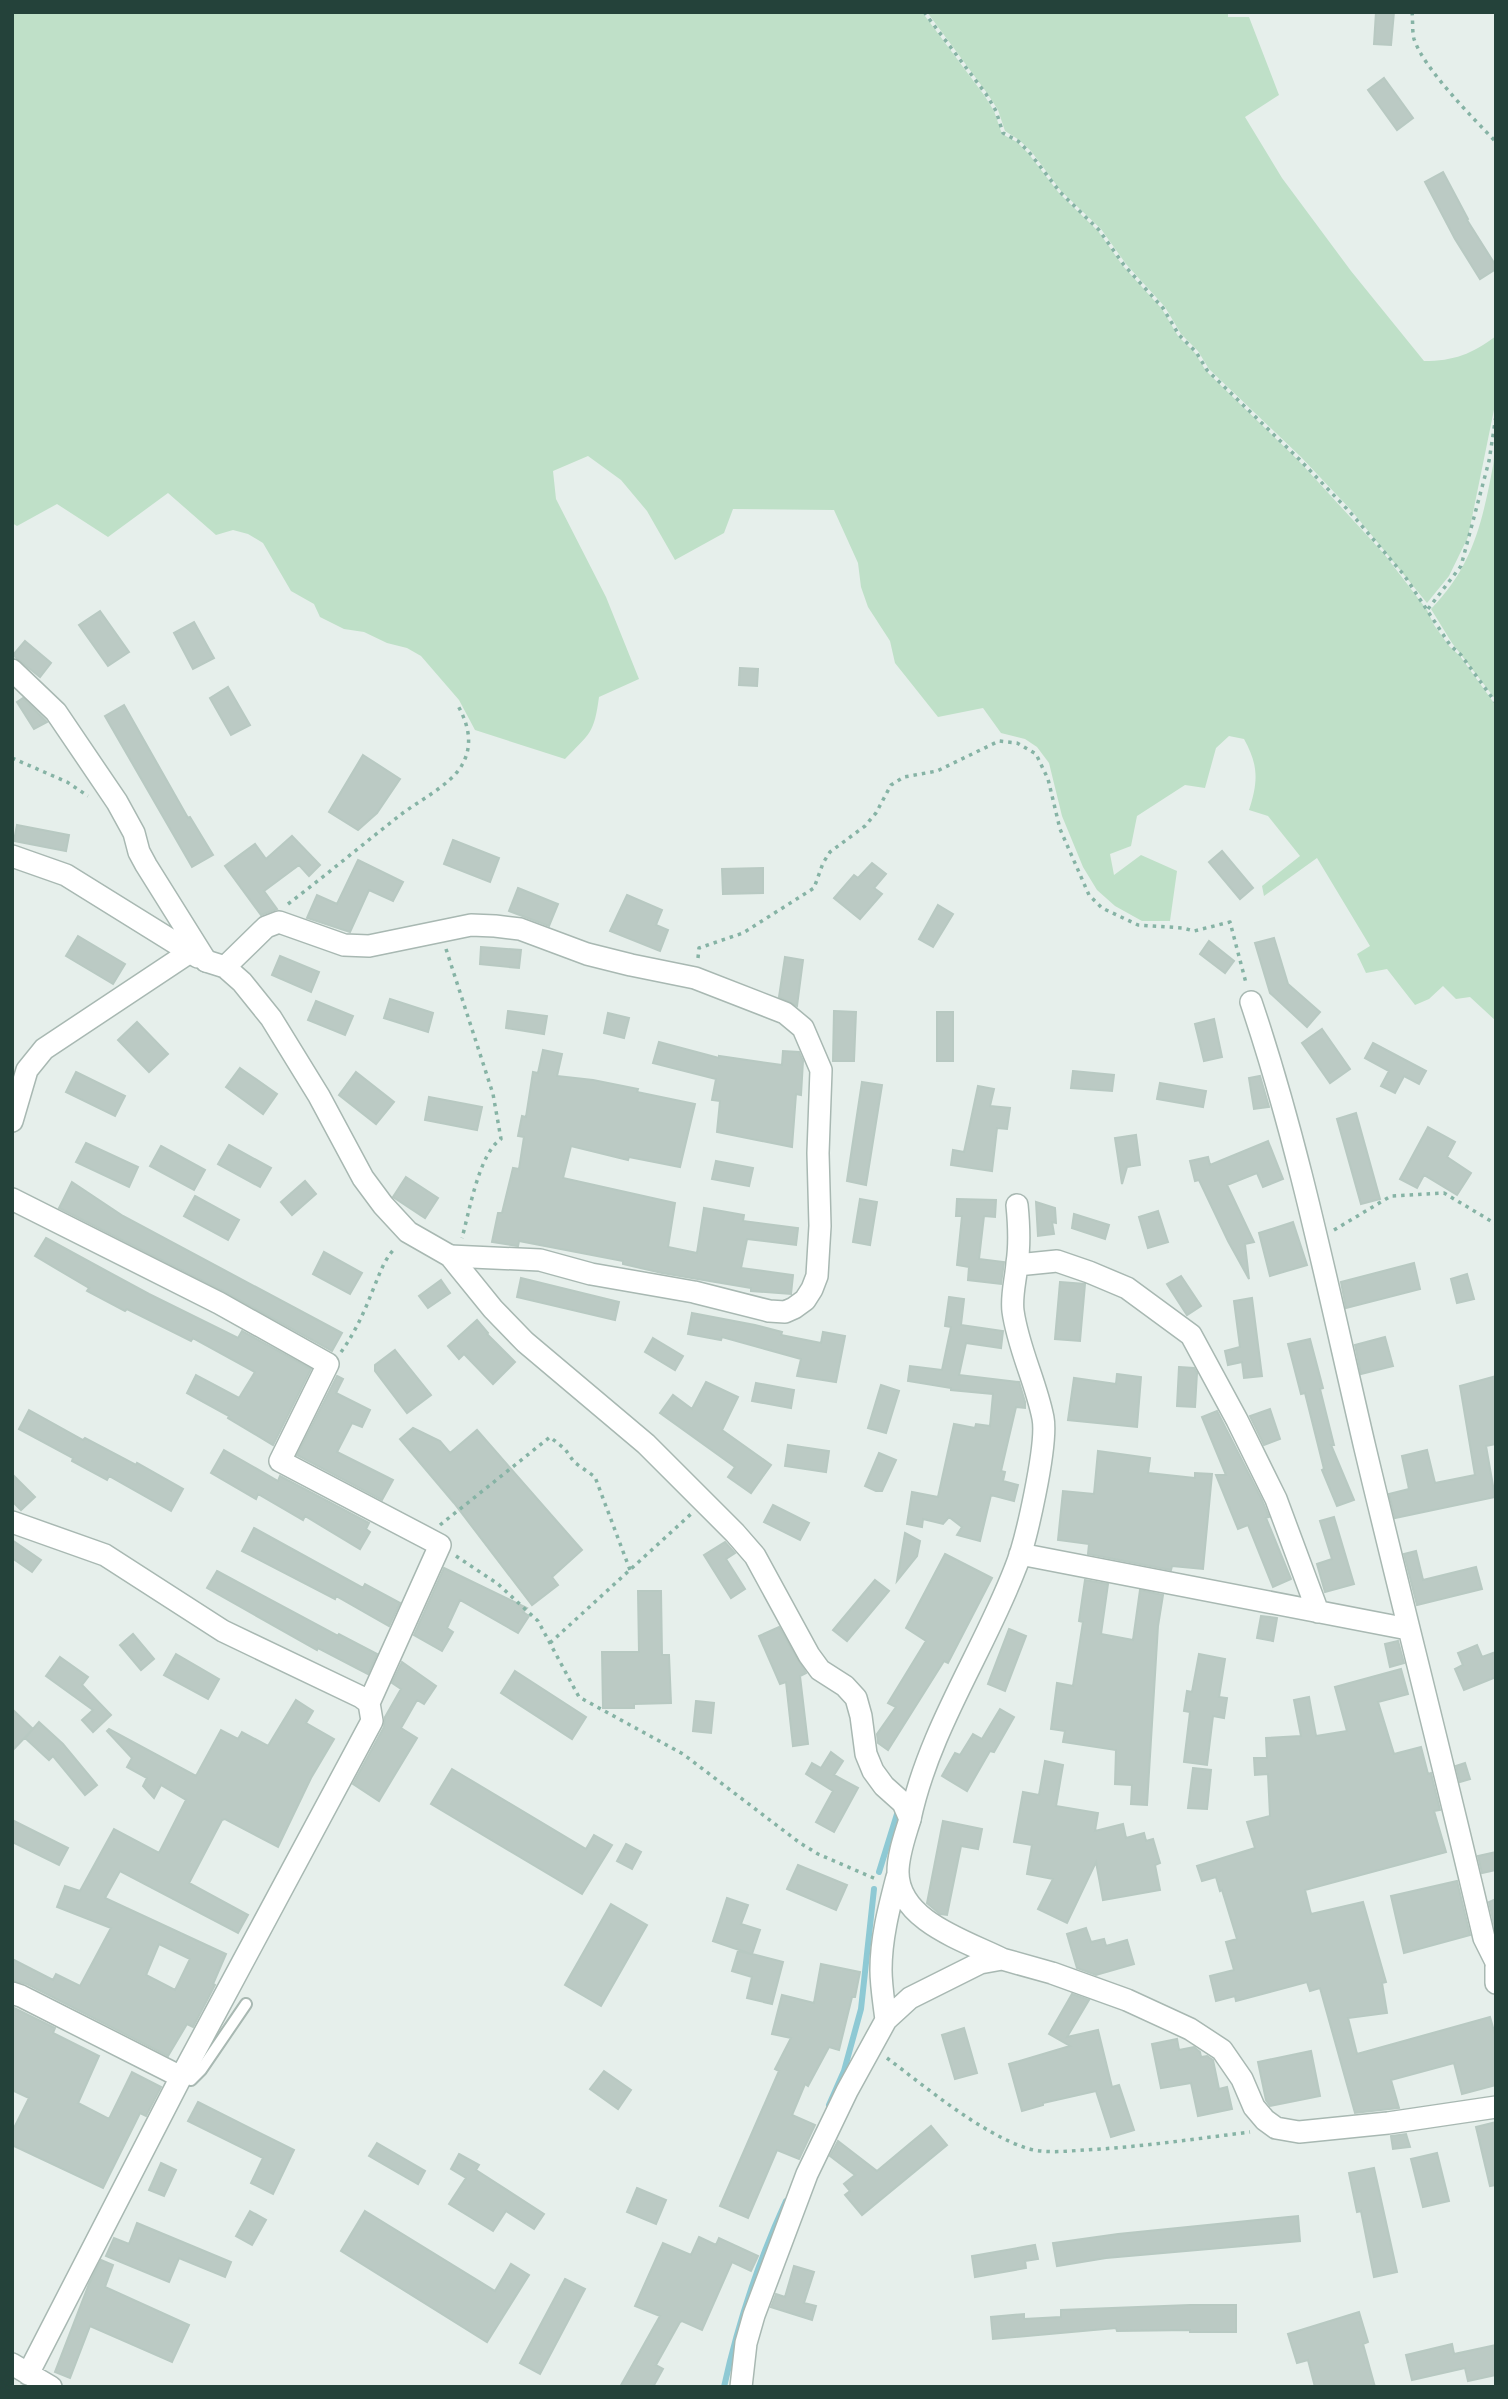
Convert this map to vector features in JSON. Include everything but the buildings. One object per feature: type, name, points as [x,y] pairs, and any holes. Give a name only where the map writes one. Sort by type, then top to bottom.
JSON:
[{"type":"street","points":[[12,670],[56,712],[83,751],[117,802],[134,833],[146,865],[207,960]]},
{"type":"street","points":[[12,856],[66,875],[207,960],[242,982],[271,1018],[319,1096],[363,1178],[383,1205],[408,1232],[454,1256],[540,1260],[592,1274],[694,1292],[769,1311],[785,1312],[805,1300],[814,1282],[819,1258],[818,1153],[821,1070],[803,1028],[785,1013],[695,978],[587,954],[520,929],[471,925],[369,946],[344,945],[279,922],[266,927],[207,960],[44,1049],[27,1070],[12,1121]]},
{"type":"street","points":[[1251,1002],[1272,1064],[1316,1237],[1484,1938],[1496,1964],[1496,1983]]},
{"type":"street","points":[[12,1199],[219,1303],[328,1364],[280,1461],[432,1541],[369,1703],[372,1721],[20,2369],[51,2387]]},
{"type":"street","points":[[886,2020],[881,1971],[886,1922],[915,1799],[949,1709],[1015,1570],[1037,1479],[1045,1429],[1035,1385],[1016,1328],[1013,1307],[1019,1242],[1017,1205]]},
{"type":"street","points":[[454,1256],[493,1309],[525,1342],[646,1444],[755,1556],[809,1656],[820,1670],[845,1686],[856,1698],[866,1754],[873,1771],[884,1786],[904,1803],[911,1819]]},
{"type":"street","points":[[1017,1265],[1057,1261],[1089,1272],[1127,1288],[1191,1335],[1276,1499],[1318,1612]]},
{"type":"street","points":[[12,1522],[105,1555],[223,1631],[330,1681],[369,1703]]},
{"type":"street","points":[[1020,1554],[1408,1629]]},
{"type":"street","points":[[896,1880],[900,1891],[927,1923],[1002,1959],[1052,1973],[1127,2000],[1190,2029],[1222,2050],[1242,2079],[1254,2107],[1276,2128],[1300,2132],[1325,2130],[1496,2106]]},
{"type":"street","points":[[741,2387],[746,2343],[754,2315],[802,2187],[847,2091],[886,2020],[910,1998],[979,1964],[1002,1959]]},
{"type":"street","points":[[12,1993],[181,2077]]},
{"type":"lane","points":[[181,2077],[191,2080],[201,2070],[246,2004]]},
{"type":"path","points":[[924,12],[986,94],[996,111],[1003,133],[1018,141],[1060,192],[1100,230],[1125,265],[1158,302],[1179,335],[1196,352],[1207,370],[1349,511],[1404,575],[1450,645],[1461,655],[1496,703]]},
{"type":"path","points":[[1412,12],[1413,37],[1420,52],[1450,92],[1496,142]]},
{"type":"path","points":[[1428,609],[1461,566],[1489,461],[1496,416]]},
{"type":"path","points":[[266,927],[286,906],[398,816],[456,774],[463,763],[468,740],[468,728],[457,704]]},
{"type":"path","points":[[695,978],[699,948],[743,933],[814,888],[830,852],[865,826],[876,813],[891,785],[904,777],[945,767],[999,741],[1017,743],[1036,754],[1048,779],[1060,829],[1089,895],[1102,908],[1138,925],[1194,931],[1230,922],[1251,1002]]},
{"type":"path","points":[[12,758],[67,782],[97,802]]},
{"type":"path","points":[[439,930],[493,1094],[501,1139],[493,1144],[480,1173],[454,1256]]},
{"type":"path","points":[[1316,1237],[1341,1227],[1391,1196],[1444,1193],[1496,1224]]},
{"type":"path","points":[[328,1364],[334,1363],[351,1338],[380,1270],[408,1232]]},
{"type":"path","points":[[629,1570],[595,1477],[574,1462],[565,1449],[550,1437],[432,1541],[498,1584],[538,1621],[579,1697],[683,1755],[818,1854],[896,1880]]},
{"type":"path","points":[[550,1643],[703,1504]]},
{"type":"path","points":[[872,2046],[969,2117],[1001,2137],[1029,2149],[1061,2151],[1118,2148],[1276,2128]]},
{"type":"green space","points":[[12,12],[922,12],[984,95],[994,111],[1002,134],[1017,142],[1028,153],[1059,193],[1098,231],[1123,266],[1162,309],[1178,336],[1195,353],[1206,371],[1298,460],[1385,555],[1427,610],[1449,646],[1460,656],[1494,703],[1496,1021],[1470,997],[1456,999],[1443,986],[1429,999],[1415,1005],[1387,969],[1366,973],[1357,954],[1370,946],[1317,858],[1264,896],[1262,886],[1300,856],[1268,816],[1249,810],[1256,774],[1244,739],[1229,736],[1216,748],[1205,788],[1185,785],[1137,816],[1131,846],[1110,854],[1114,875],[1141,855],[1177,871],[1170,921],[1142,921],[1115,906],[1097,890],[1083,867],[1062,816],[1049,763],[1037,747],[1025,739],[1001,733],[983,708],[938,717],[895,663],[890,641],[868,607],[861,587],[858,563],[834,510],[733,509],[724,533],[675,560],[647,511],[621,480],[588,456],[553,471],[556,499],[606,597],[639,679],[599,697],[590,732],[565,759],[475,730],[459,700],[421,656],[364,632],[344,629],[320,617],[314,604],[291,591],[263,543],[248,534],[233,530],[216,535],[168,493],[108,537],[57,504],[17,526],[12,523]]},
{"type":"green space","points":[[927,12],[1228,12],[1228,17],[1249,17],[1279,95],[1245,117],[1282,178],[1351,271],[1424,361],[1445,360],[1462,355],[1479,348],[1496,336],[1496,400],[1468,537],[1449,576],[1427,603],[1351,510],[1301,457],[1209,369],[1198,351],[1181,334],[1165,307],[1126,264],[1101,229],[1061,191],[1031,151],[1005,131],[998,110],[987,93]]},
{"type":"green space","points":[[1496,433],[1496,700],[1452,643],[1431,609],[1457,577],[1474,543],[1494,462]]},
{"type":"waterway","points":[[879,1872],[898,1811]]},
{"type":"waterway","points":[[829,2105],[844,2071],[861,2009],[874,1889]]},
{"type":"waterway","points":[[724,2387],[750,2292],[786,2201]]}]
